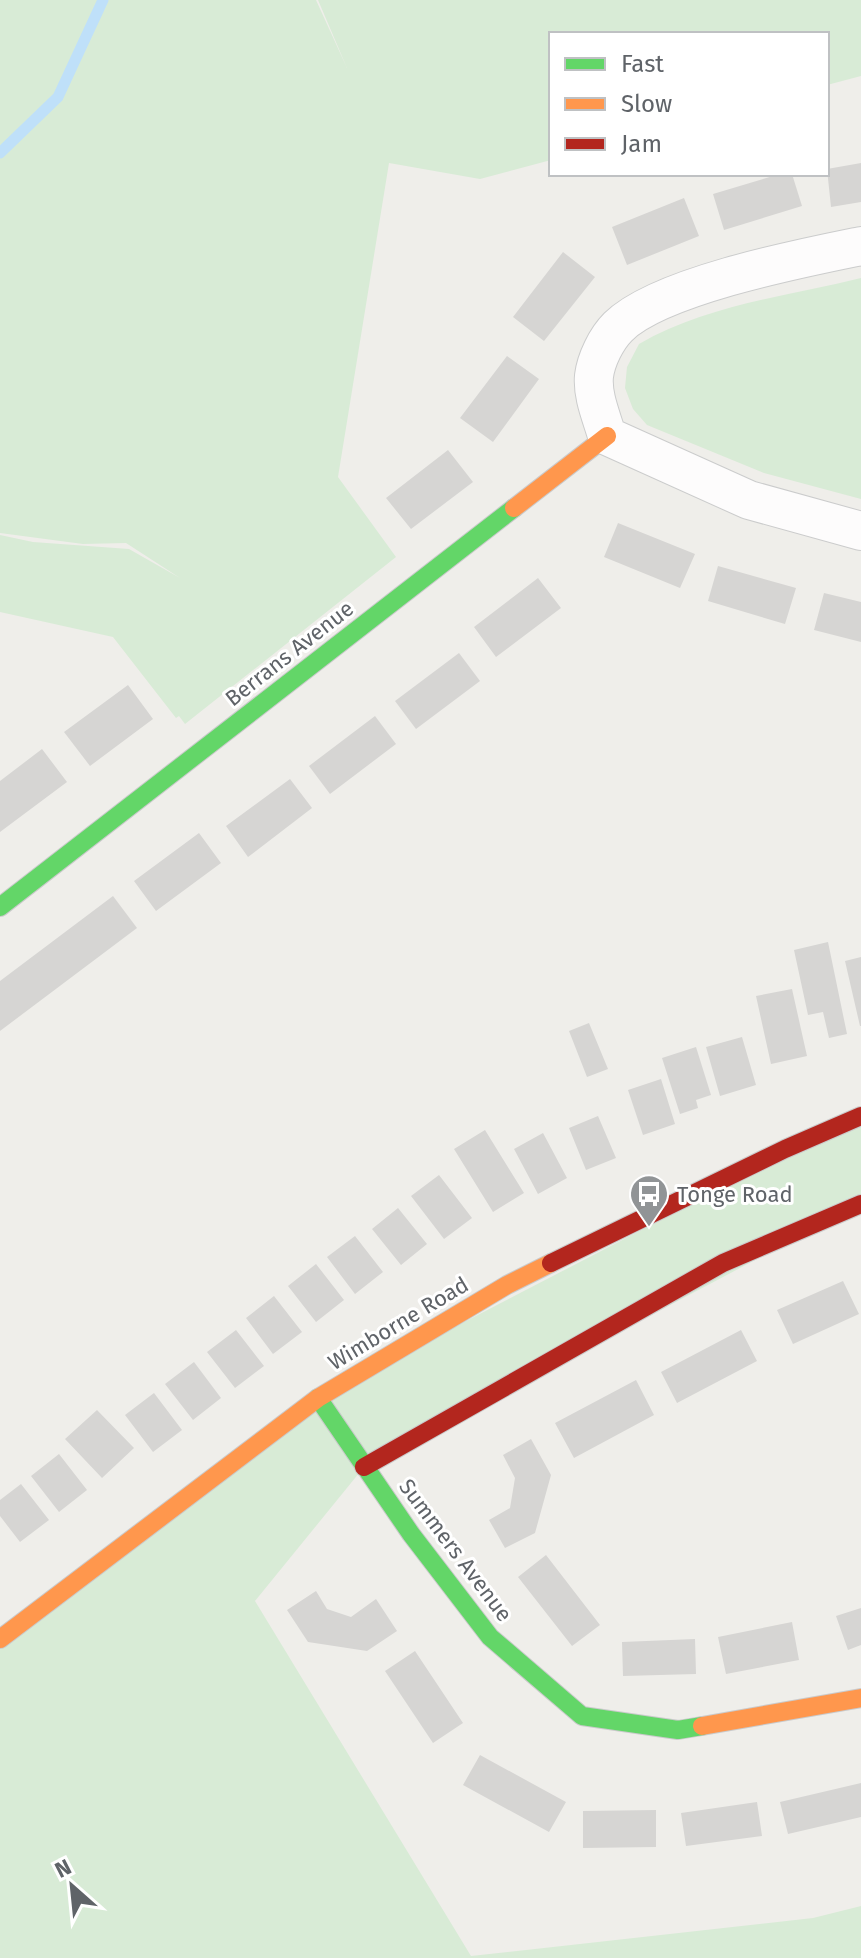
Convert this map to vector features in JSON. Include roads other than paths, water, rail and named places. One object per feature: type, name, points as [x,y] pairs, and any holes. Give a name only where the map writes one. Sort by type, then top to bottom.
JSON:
[{"type":"street","points":[[861,246],[734,275],[645,308],[619,325],[607,340],[594,377],[607,436],[749,500],[861,531]]},
{"type":"street","name":"Berrans Avenue","points":[[0,907],[607,436]]},
{"type":"street","name":"Wimborne Road","points":[[0,1639],[318,1398],[507,1285],[785,1149],[861,1116]]},
{"type":"street","points":[[364,1467],[723,1263],[861,1204]]},
{"type":"street","name":"Summers Avenue","points":[[318,1398],[364,1467],[490,1637],[582,1716],[678,1730],[861,1698]]},
{"type":"waterway","points":[[0,153],[58,97],[103,0]]},
{"type":"place","name":"Tonge Road","points":[[649,1228]]}]
